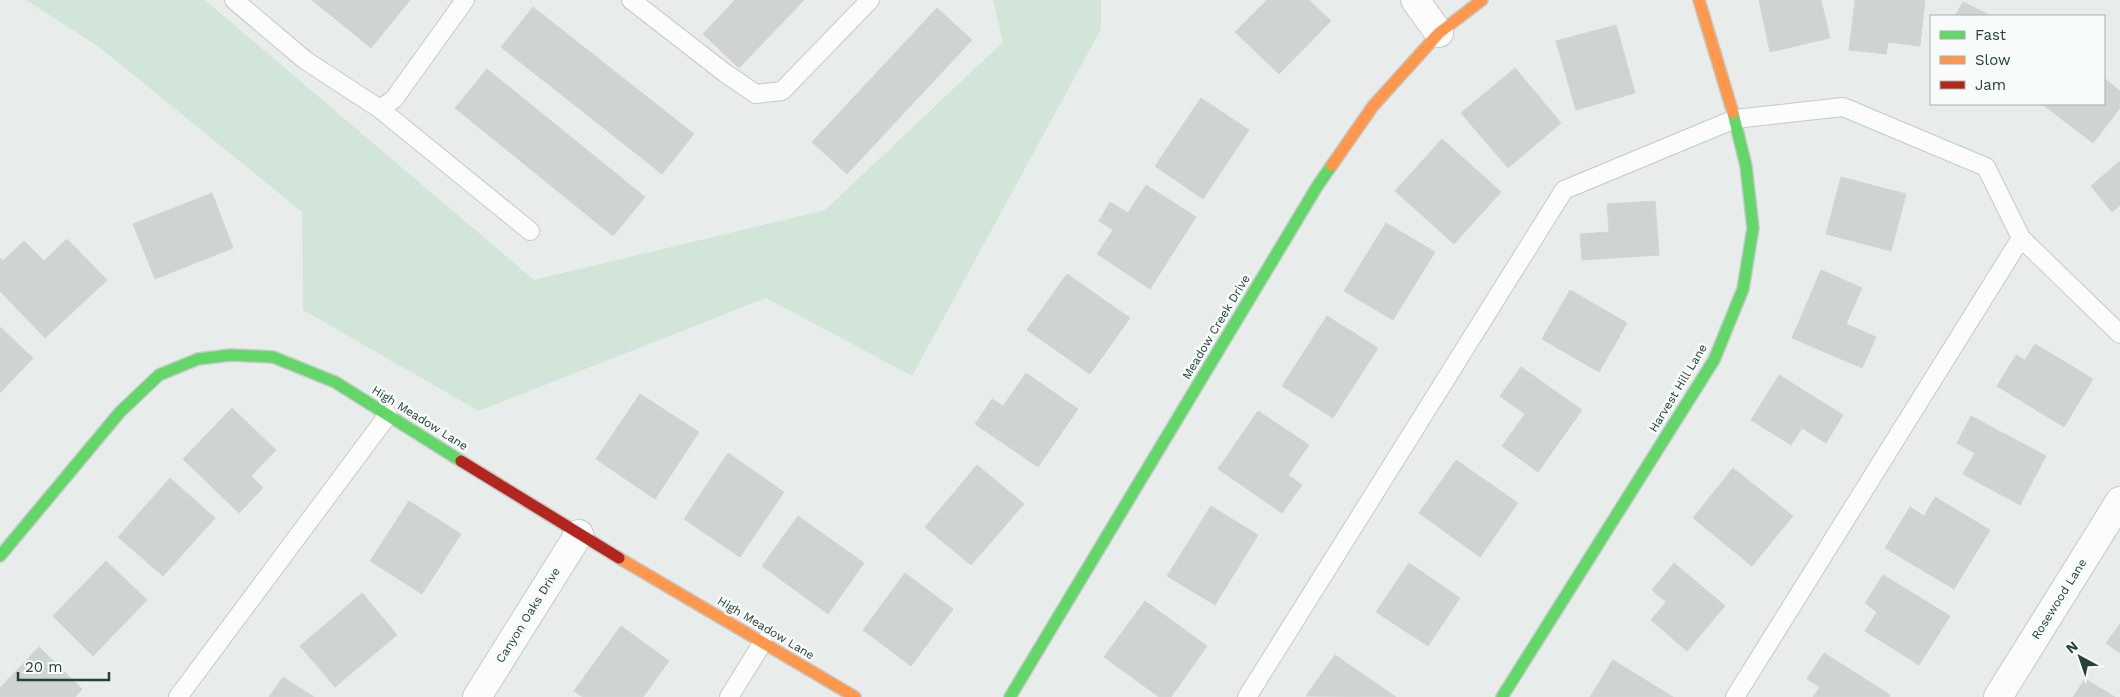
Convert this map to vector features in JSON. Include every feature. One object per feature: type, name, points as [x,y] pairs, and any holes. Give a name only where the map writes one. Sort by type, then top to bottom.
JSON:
[{"type":"street","points":[[1415,0],[1439,33]]},
{"type":"street","name":"Meadow Creek Drive","points":[[1010,697],[1318,185],[1373,106],[1439,33],[1482,0]]},
{"type":"street","name":"Harvest Hill Lane","points":[[1502,697],[1714,360],[1743,290],[1753,228],[1746,166],[1735,119],[1699,0]]},
{"type":"street","name":"High Meadow Lane","points":[[0,556],[120,412],[159,375],[198,359],[231,355],[273,357],[335,382],[579,534],[855,697]]},
{"type":"street","name":"Rosewood Lane","points":[[1998,697],[2120,501]]},
{"type":"street","name":"Canyon Oaks Drive","points":[[477,697],[579,534]]},
{"type":"lane","points":[[234,0],[305,60],[380,109],[530,231]]},
{"type":"lane","points":[[380,109],[394,99],[465,0]]},
{"type":"lane","points":[[631,0],[725,73],[756,94],[782,90],[870,0]]},
{"type":"lane","points":[[1247,697],[1564,190],[1735,119],[1842,107],[1986,167],[2021,238],[2120,334]]},
{"type":"lane","points":[[1735,697],[2021,238]]},
{"type":"lane","points":[[178,697],[388,415]]},
{"type":"lane","points":[[730,697],[763,642]]},
{"type":"green space","points":[[26,0],[205,0],[534,280],[825,210],[1003,42],[993,0],[1101,0],[1101,29],[912,376],[766,298],[479,411],[303,310],[302,212],[99,47]]},
{"type":"building","points":[[312,0],[410,0],[371,48]]},
{"type":"building","points":[[735,0],[804,0],[739,68],[703,34]]},
{"type":"building","points":[[1267,0],[1309,0],[1331,21],[1279,74],[1235,32]]},
{"type":"building","points":[[1759,0],[1821,0],[1830,38],[1770,52]]},
{"type":"building","points":[[1855,0],[1925,0],[1920,46],[1888,42],[1886,54],[1849,50]]},
{"type":"building","points":[[1963,2],[1989,15],[1956,15]]},
{"type":"building","points":[[533,7],[694,134],[662,174],[501,47]]},
{"type":"building","points":[[937,8],[972,40],[847,174],[812,142]]},
{"type":"building","points":[[1616,25],[1635,93],[1576,110],[1556,41]]},
{"type":"building","points":[[1515,68],[1561,123],[1508,168],[1461,113]]},
{"type":"building","points":[[487,69],[645,197],[613,236],[455,108]]},
{"type":"building","points":[[2105,79],[2120,91],[2120,108],[2093,143],[2043,105],[2105,105]]},
{"type":"building","points":[[1201,98],[1249,130],[1203,199],[1155,166]]},
{"type":"building","points":[[1442,139],[1501,192],[1454,244],[1395,191]]},
{"type":"building","points":[[2120,161],[2120,205],[2112,212],[2091,186]]},
{"type":"building","points":[[1841,177],[1906,194],[1891,251],[1826,234]]},
{"type":"building","points":[[1146,185],[1196,217],[1150,289],[1097,254],[1113,230],[1099,221],[1110,202],[1128,213]]},
{"type":"building","points":[[212,193],[233,248],[155,279],[133,224]]},
{"type":"building","points":[[1655,201],[1659,255],[1582,260],[1580,234],[1609,232],[1607,204]]},
{"type":"building","points":[[1386,223],[1435,252],[1393,320],[1344,291]]},
{"type":"building","points":[[67,239],[107,280],[45,338],[0,291],[0,258],[3,261],[24,241],[44,261]]},
{"type":"building","points":[[1821,270],[1862,288],[1846,324],[1876,337],[1862,368],[1792,338]]},
{"type":"building","points":[[1067,274],[1130,318],[1090,374],[1027,330]]},
{"type":"building","points":[[1570,290],[1627,323],[1599,372],[1542,339]]},
{"type":"building","points":[[1327,316],[1378,348],[1333,418],[1282,386]]},
{"type":"building","points":[[0,327],[33,358],[0,393]]},
{"type":"building","points":[[2035,344],[2093,379],[2064,427],[1997,386],[2016,355],[2025,360]]},
{"type":"building","points":[[1521,367],[1582,410],[1538,472],[1502,446],[1525,414],[1500,396]]},
{"type":"building","points":[[1026,373],[1078,409],[1038,467],[975,424],[992,399],[1003,406]]},
{"type":"building","points":[[1779,375],[1843,415],[1826,443],[1802,428],[1791,445],[1751,420]]},
{"type":"building","points":[[640,394],[699,432],[655,499],[596,459]]},
{"type":"building","points":[[232,408],[276,450],[251,476],[263,488],[239,513],[183,459]]},
{"type":"building","points":[[1258,411],[1309,445],[1288,475],[1302,485],[1282,513],[1218,469]]},
{"type":"building","points":[[1971,416],[2046,456],[2020,505],[1963,474],[1975,453],[1957,443]]},
{"type":"building","points":[[728,453],[784,492],[740,557],[684,519]]},
{"type":"building","points":[[1456,460],[1518,503],[1480,557],[1419,513]]},
{"type":"building","points":[[977,465],[1024,504],[971,565],[925,527]]},
{"type":"building","points":[[1733,468],[1793,516],[1752,566],[1693,518]]},
{"type":"building","points":[[170,478],[215,518],[163,576],[118,537]]},
{"type":"building","points":[[1935,497],[1990,530],[1954,589],[1885,548],[1910,507],[1924,516]]},
{"type":"building","points":[[409,501],[461,534],[422,594],[370,561]]},
{"type":"building","points":[[1211,506],[1258,535],[1215,605],[1167,576]]},
{"type":"building","points":[[798,516],[864,563],[828,614],[762,566]]},
{"type":"building","points":[[106,561],[147,600],[93,656],[53,616]]},
{"type":"building","points":[[1409,563],[1460,598],[1428,646],[1376,612]]},
{"type":"building","points":[[1674,563],[1725,606],[1687,651],[1651,620],[1666,602],[1652,590]]},
{"type":"building","points":[[905,573],[953,609],[911,666],[863,630]]},
{"type":"building","points":[[1883,575],[1950,616],[1919,665],[1865,631],[1877,612],[1865,603]]},
{"type":"building","points":[[362,593],[397,635],[335,687],[300,646]]},
{"type":"building","points":[[1145,601],[1207,646],[1171,697],[1159,697],[1104,657]]},
{"type":"building","points":[[2120,624],[2120,653],[2106,643]]},
{"type":"building","points":[[621,626],[669,661],[643,697],[583,697],[574,691]]},
{"type":"building","points":[[39,647],[82,689],[75,697],[0,697],[0,688]]},
{"type":"building","points":[[1824,653],[1890,695],[1889,697],[1813,697],[1820,687],[1807,679]]},
{"type":"building","points":[[1335,655],[1396,697],[1306,696]]},
{"type":"building","points":[[1613,660],[1673,697],[1590,697]]},
{"type":"building","points":[[283,677],[314,697],[269,697]]},
{"type":"building","points":[[2085,679],[2115,697],[2073,697]]},
{"type":"traffic: fast","points":[[1502,697],[1714,360],[1743,289],[1753,228],[1746,166],[1733,113]]},
{"type":"traffic: fast","points":[[1010,697],[1318,185],[1332,165]]},
{"type":"traffic: fast","points":[[0,556],[120,412],[159,375],[198,359],[231,355],[273,357],[335,382],[461,461]]},
{"type":"traffic: slow","points":[[1332,165],[1373,106],[1439,33],[1482,0]]},
{"type":"traffic: slow","points":[[1699,0],[1733,113]]},
{"type":"traffic: slow","points":[[619,558],[855,697]]},
{"type":"traffic: jam","points":[[461,461],[619,558]]}]
